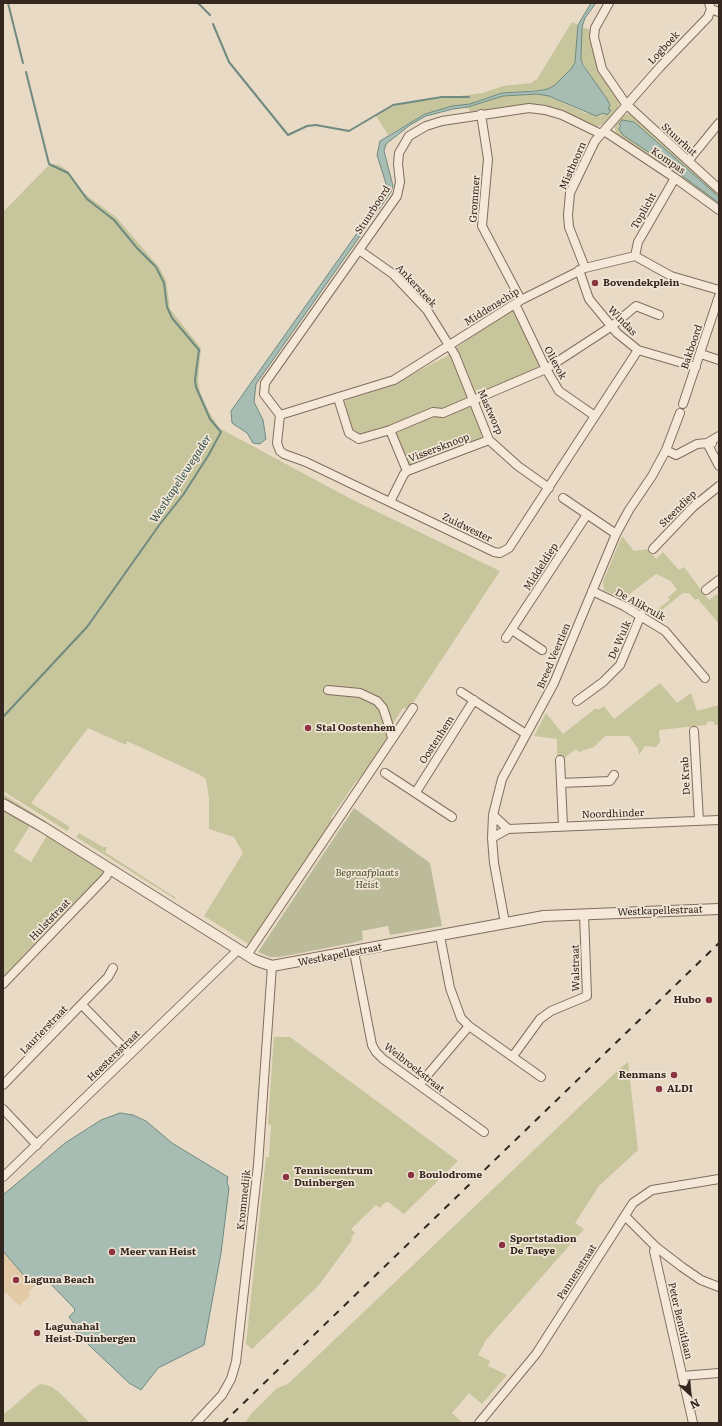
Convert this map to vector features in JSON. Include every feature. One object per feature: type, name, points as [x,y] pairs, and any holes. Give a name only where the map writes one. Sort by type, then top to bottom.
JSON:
[{"type":"street","name":"Stuurhut","points":[[609,3],[599,19],[594,37],[602,69],[626,104],[719,189]]},
{"type":"street","name":"Logboek","points":[[626,104],[708,17],[713,8]]},
{"type":"street","name":"Misthoorn","points":[[582,269],[569,227],[568,215],[570,193],[595,141],[626,104]]},
{"type":"street","name":"Stuurboord","points":[[280,415],[264,394],[266,383],[397,196],[400,182],[398,164],[399,153],[408,136],[426,126],[481,114],[529,108],[545,110],[603,132]]},
{"type":"street","name":"Grommer","points":[[481,114],[488,159],[482,226],[518,302]]},
{"type":"street","points":[[688,161],[719,123]]},
{"type":"street","name":"Kompas","points":[[603,132],[675,178],[719,210]]},
{"type":"street","name":"Toplicht","points":[[635,256],[638,242],[675,178]]},
{"type":"street","name":"Ankersteek","points":[[359,250],[393,274],[422,304],[449,346]]},
{"type":"street","points":[[635,256],[671,276],[719,290]]},
{"type":"street","name":"Middenschip","points":[[280,415],[394,380],[518,302],[582,269],[635,256]]},
{"type":"street","name":"Windas","points":[[582,269],[589,300],[612,326],[638,350],[696,367]]},
{"type":"street","name":"Bakboord","points":[[683,404],[701,354],[719,296]]},
{"type":"street","name":"Olierok","points":[[518,302],[546,369],[564,396],[595,416]]},
{"type":"street","points":[[338,398],[349,433],[359,439],[390,430],[433,412],[444,413],[546,369],[612,326],[636,306],[659,315]]},
{"type":"street","name":"Mastworp","points":[[449,346],[455,355],[489,440],[518,466],[549,488]]},
{"type":"street","name":"Zuidwester","points":[[280,415],[277,443],[280,451],[494,552],[500,553],[509,548],[638,350]]},
{"type":"street","points":[[701,354],[719,360]]},
{"type":"street","points":[[680,414],[666,450],[676,455],[697,444],[719,441]]},
{"type":"street","points":[[390,430],[407,472]]},
{"type":"street","points":[[707,443],[719,436]]},
{"type":"street","name":"Vissersknoop","points":[[390,502],[404,474],[407,472],[489,440]]},
{"type":"street","points":[[707,443],[719,466]]},
{"type":"street","name":"Breed Veertien","points":[[504,923],[494,863],[492,838],[493,815],[502,779],[550,692],[616,534],[629,510],[652,476],[666,450]]},
{"type":"street","name":"Steendiep","points":[[653,549],[693,508],[719,486]]},
{"type":"street","points":[[563,498],[586,516],[616,534]]},
{"type":"street","name":"Middeldiep","points":[[506,638],[586,516]]},
{"type":"street","points":[[706,590],[719,580]]},
{"type":"street","name":"De Alikruik","points":[[592,591],[641,615],[665,630],[705,678]]},
{"type":"street","name":"De Wulk","points":[[577,701],[603,682],[620,665],[641,615]]},
{"type":"street","points":[[512,630],[542,650]]},
{"type":"street","points":[[328,690],[360,693],[377,701],[387,720],[392,738]]},
{"type":"street","points":[[461,692],[526,734]]},
{"type":"street","name":"Oostenhem","points":[[416,792],[474,700]]},
{"type":"street","points":[[247,955],[413,708]]},
{"type":"street","name":"De Krab","points":[[694,731],[699,821]]},
{"type":"street","points":[[560,760],[563,826]]},
{"type":"street","points":[[385,773],[452,817]]},
{"type":"street","points":[[561,783],[610,781],[614,775]]},
{"type":"street","name":"Westkapellestraat","points":[[3,804],[33,821],[259,963],[272,966],[544,916],[719,908]]},
{"type":"street","points":[[493,815],[508,829]]},
{"type":"street","name":"Noordhinder","points":[[492,838],[508,829],[719,820]]},
{"type":"street","name":"Hulststraat","points":[[3,984],[106,877],[110,870]]},
{"type":"street","name":"Walstraat","points":[[513,1056],[540,1018],[551,1011],[587,996],[584,914]]},
{"type":"street","points":[[440,936],[452,997],[461,1018],[469,1026],[541,1077]]},
{"type":"street","name":"Heestersstraat","points":[[3,1177],[238,950]]},
{"type":"street","name":"Weibroekstraat","points":[[354,952],[372,1044],[383,1059],[484,1132]]},
{"type":"street","name":"Krommedijk","points":[[196,1423],[222,1395],[231,1379],[236,1362],[258,1165],[272,966]]},
{"type":"street","name":"Laurierstraat","points":[[3,1085],[82,1005],[108,977],[113,968]]},
{"type":"street","name":"Laurierstraat","points":[[82,1005],[130,1054]]},
{"type":"street","points":[[419,1085],[469,1026]]},
{"type":"street","points":[[3,1109],[37,1144]]},
{"type":"street","name":"Pannenstraat","points":[[479,1423],[512,1386],[536,1354],[633,1203],[652,1190],[719,1179]]},
{"type":"street","points":[[625,1216],[656,1247],[701,1280],[719,1287]]},
{"type":"street","name":"Peter Benoitlaan","points":[[656,1247],[654,1251],[693,1423]]},
{"type":"street","points":[[682,1376],[719,1373]]},
{"type":"green space","points":[[572,22],[578,25],[575,62],[572,68],[555,85],[548,89],[502,93],[470,104],[452,106],[425,114],[388,135],[376,116],[380,112],[398,104],[483,93],[503,86],[531,83],[537,79]]},
{"type":"green space","points":[[582,27],[591,30],[618,99],[619,104],[617,109],[604,124],[596,127],[528,106],[470,112],[468,107],[493,98],[537,94],[549,96],[585,113],[601,116],[608,109],[581,59]]},
{"type":"green space","points":[[627,114],[635,115],[719,191],[719,197],[657,142],[626,121],[619,124],[623,135],[665,163],[719,203],[719,207],[618,138],[614,126],[621,117]]},
{"type":"green space","points":[[52,164],[60,165],[69,172],[85,194],[116,217],[159,267],[166,280],[170,309],[201,348],[198,380],[200,392],[209,412],[219,428],[351,499],[500,571],[409,709],[403,708],[392,725],[393,732],[331,818],[334,821],[250,945],[204,916],[243,853],[234,837],[209,829],[209,799],[206,779],[200,775],[127,741],[126,745],[88,728],[31,803],[70,827],[67,831],[3,791],[3,212],[47,167]]},
{"type":"green space","points":[[511,310],[515,311],[541,368],[475,396],[457,347]]},
{"type":"green space","points":[[449,355],[452,356],[482,432],[481,439],[409,467],[393,424],[358,435],[353,431],[344,401],[388,387]]},
{"type":"green space","points":[[622,536],[634,551],[649,549],[656,559],[663,552],[679,570],[684,567],[709,600],[717,594],[719,597],[719,624],[698,599],[695,600],[689,593],[683,593],[654,616],[651,614],[670,600],[668,597],[677,590],[671,581],[656,574],[623,599],[604,590],[603,582]]},
{"type":"green space","points":[[660,683],[677,703],[691,693],[697,711],[719,705],[719,725],[714,725],[714,722],[708,721],[706,725],[659,730],[660,742],[656,747],[645,746],[639,755],[638,749],[629,736],[605,736],[594,747],[579,752],[576,749],[562,760],[557,759],[557,739],[534,736],[546,713],[563,734],[596,708],[598,710],[604,706],[614,719]]},
{"type":"green space","points":[[3,794],[64,833],[61,834],[3,800]]},
{"type":"green space","points":[[3,808],[31,824],[14,851],[31,862],[48,834],[102,868],[103,876],[3,980]]},
{"type":"green space","name":"Begraafplaats Heist","points":[[354,808],[430,863],[442,926],[390,935],[388,926],[362,931],[363,940],[280,957],[270,957],[258,952]]},
{"type":"green space","points":[[79,833],[103,847],[107,847],[105,852],[176,898],[175,899],[76,837]]},
{"type":"green space","name":"Tenniscentrum Duinbergen","points":[[274,1037],[290,1037],[458,1161],[404,1214],[388,1202],[384,1203],[380,1208],[376,1205],[351,1229],[355,1233],[351,1238],[352,1240],[319,1285],[252,1349],[246,1344],[266,1157],[269,1157],[271,1125],[268,1124]]},
{"type":"green space","name":"Sportstadion De Taeye","points":[[628,1062],[638,1150],[599,1186],[575,1223],[584,1229],[486,1340],[478,1355],[490,1361],[488,1366],[507,1375],[482,1404],[469,1393],[452,1413],[463,1423],[245,1423],[251,1414],[277,1388],[288,1384]]},
{"type":"green space","points":[[42,1384],[52,1387],[60,1393],[90,1423],[7,1423],[3,1419],[3,1415],[38,1385]]},
{"type":"sand","name":"Laguna Beach","points":[[3,1251],[26,1278],[35,1285],[28,1293],[30,1296],[19,1306],[7,1293],[3,1296]]},
{"type":"shaded area","points":[[591,3],[596,3],[585,18],[582,27],[581,59],[583,65],[607,99],[610,105],[608,109],[611,110],[607,115],[604,113],[596,116],[549,96],[537,94],[503,96],[468,107],[426,116],[410,125],[386,144],[384,151],[393,186],[391,192],[256,384],[254,402],[263,420],[266,439],[260,444],[253,443],[247,433],[232,423],[231,411],[387,191],[377,155],[380,141],[425,114],[452,106],[470,104],[502,93],[536,91],[548,89],[555,85],[572,68],[575,62],[578,25]]},
{"type":"shaded area","points":[[622,120],[634,122],[719,197],[719,203],[665,163],[623,135],[619,129],[621,126],[619,124]]},
{"type":"shaded area","name":"Meer van Heist","points":[[120,1113],[133,1115],[146,1121],[172,1143],[228,1177],[227,1183],[229,1188],[221,1253],[204,1345],[158,1368],[141,1390],[129,1383],[73,1330],[76,1326],[69,1317],[75,1311],[74,1308],[44,1277],[35,1285],[26,1278],[3,1251],[3,1195],[65,1143],[101,1120]]},
{"type":"waterway","name":"Westkapellewegader","points":[[8,3],[23,63]]},
{"type":"waterway","points":[[198,3],[210,15]]},
{"type":"waterway","points":[[213,24],[229,62],[288,135],[307,126],[316,125],[349,131],[393,105],[442,97],[469,97]]},
{"type":"waterway","name":"Westkapellewegader","points":[[3,717],[87,627],[160,524],[183,495],[208,456],[221,432],[210,419],[196,387],[195,380],[199,350],[172,318],[167,307],[164,283],[156,267],[137,248],[114,220],[87,199],[68,173],[49,164],[26,72]]},
{"type":"railway","points":[[223,1423],[719,943]]},
{"type":"place","name":"Bovendekplein","points":[[595,283]]},
{"type":"place","name":"Stal Oostenhem","points":[[308,728]]},
{"type":"place","name":"Hubo","points":[[709,1000]]},
{"type":"place","name":"Renmans","points":[[674,1075]]},
{"type":"place","name":"ALDI","points":[[659,1089]]},
{"type":"place","name":"Boulodrome","points":[[411,1175]]},
{"type":"place","name":"Tenniscentrum Duinbergen","points":[[286,1177]]},
{"type":"place","name":"Sportstadion De Taeye","points":[[502,1245]]},
{"type":"place","name":"Meer van Heist","points":[[112,1252]]},
{"type":"place","name":"Laguna Beach","points":[[16,1280]]},
{"type":"place","name":"Lagunahal Heist-Duinbergen","points":[[37,1333]]}]
